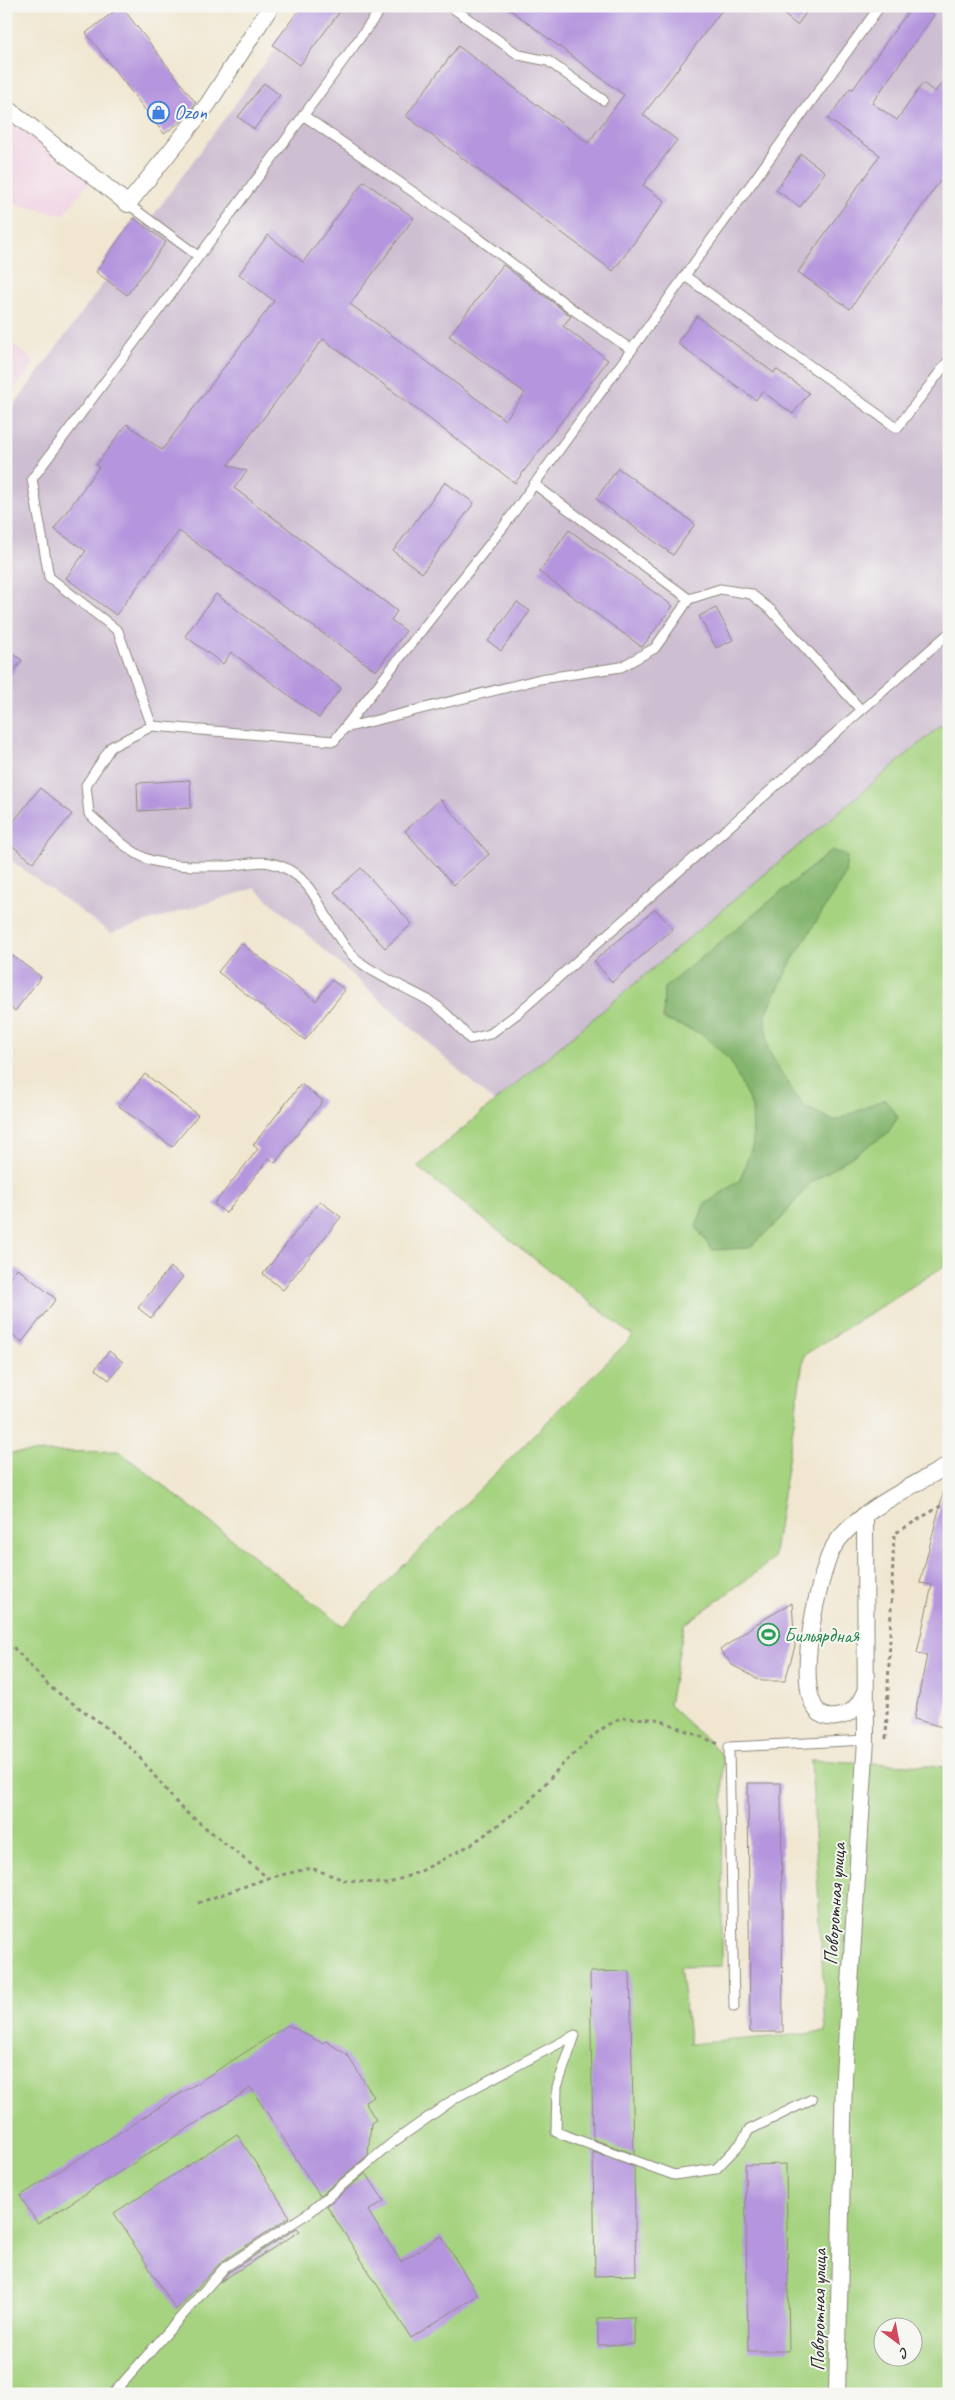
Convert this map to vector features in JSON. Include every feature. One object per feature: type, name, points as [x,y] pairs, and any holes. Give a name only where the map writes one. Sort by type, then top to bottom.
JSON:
[{"type":"street","points":[[6,106],[128,204],[208,104],[271,6]]},
{"type":"street","points":[[866,1692],[858,1707],[845,1716],[830,1718],[818,1713],[811,1698],[807,1682],[812,1619],[824,1569],[833,1547],[866,1514],[949,1464]]},
{"type":"street","name":"Поворотная улица","points":[[837,2394],[844,2076],[866,1740],[866,1514]]},
{"type":"lane","points":[[152,726],[118,631],[49,577],[32,479],[303,116],[382,6]]},
{"type":"lane","points":[[450,6],[519,55],[548,61],[604,100]]},
{"type":"lane","points":[[880,6],[534,484],[427,625],[334,741],[152,726],[111,747],[86,785],[89,814],[115,838],[149,860],[183,865],[226,866],[270,862],[291,871],[313,890],[350,953],[365,965],[430,1002],[450,1016],[470,1039],[490,1034],[517,1014],[949,633]]},
{"type":"lane","points":[[303,116],[469,231],[575,311],[632,350]]},
{"type":"lane","points":[[128,204],[198,256]]},
{"type":"lane","points":[[685,276],[897,428],[949,360]]},
{"type":"lane","points":[[534,484],[689,598]]},
{"type":"lane","points":[[344,728],[540,679],[621,667],[655,648],[689,598],[720,589],[751,594],[772,611],[861,710]]},
{"type":"lane","points":[[734,2007],[729,1746],[866,1740]]},
{"type":"lane","points":[[113,2394],[225,2267],[310,2212],[392,2143],[458,2097],[575,2036],[557,2086],[556,2132],[674,2176],[716,2169],[740,2144],[749,2130],[812,2099]]},
{"type":"path","points":[[886,1740],[894,1534],[949,1501]]},
{"type":"path","points":[[6,1644],[13,1648],[50,1687],[102,1724],[135,1752],[181,1808],[268,1878]]},
{"type":"path","points":[[198,1903],[268,1878],[312,1868],[344,1880],[387,1884],[421,1871],[472,1844],[528,1803],[580,1748],[600,1730],[620,1718],[657,1719],[708,1741],[729,1746]]},
{"type":"shaded area","points":[[307,6],[949,6],[949,719],[494,1102],[255,888],[111,933],[6,857],[6,416]]},
{"type":"shaded area","points":[[6,117],[90,181],[63,215],[6,202]]},
{"type":"shaded area","points":[[6,339],[35,362],[6,401]]},
{"type":"green space","points":[[949,719],[949,1263],[804,1355],[773,1560],[684,1625],[669,1705],[723,1755],[722,1966],[680,1967],[690,2044],[826,2032],[811,1760],[949,1767],[949,2394],[6,2394],[6,1453],[119,1451],[343,1626],[633,1336],[417,1167]]},
{"type":"green space","points":[[832,850],[847,856],[845,875],[791,962],[765,1016],[768,1050],[803,1106],[834,1121],[885,1099],[898,1117],[887,1134],[809,1184],[781,1219],[749,1248],[712,1250],[696,1227],[704,1205],[740,1180],[753,1144],[752,1107],[730,1060],[702,1034],[663,1019],[664,988]]},
{"type":"building","points":[[121,6],[196,103],[184,119],[164,134],[86,33]]},
{"type":"building","points":[[302,6],[344,6],[300,65],[273,45]]},
{"type":"building","points":[[505,6],[725,6],[643,115],[677,140],[643,185],[665,201],[613,271],[406,116],[458,46],[588,143],[624,95]]},
{"type":"building","points":[[773,6],[811,6],[797,25]]},
{"type":"building","points":[[912,6],[921,6],[934,15],[872,103],[897,120],[923,83],[935,92],[949,72],[949,168],[850,309],[798,272],[880,155],[828,119],[850,88],[853,89]]},
{"type":"building","points":[[264,83],[280,95],[254,129],[238,117]]},
{"type":"building","points":[[801,154],[825,172],[800,207],[776,190]]},
{"type":"building","points":[[364,181],[414,218],[350,304],[505,420],[525,393],[449,336],[503,265],[571,316],[563,326],[608,360],[515,483],[323,339],[228,465],[247,471],[234,488],[397,611],[391,620],[406,631],[376,671],[179,531],[116,615],[66,578],[86,551],[54,529],[99,467],[96,465],[127,424],[162,450],[274,301],[239,274],[268,235],[303,262]]},
{"type":"building","points":[[134,218],[166,242],[127,295],[96,272]]},
{"type":"building","points":[[697,316],[774,373],[776,369],[809,393],[793,414],[762,391],[756,400],[677,343]]},
{"type":"building","points":[[618,468],[695,524],[673,555],[596,499]]},
{"type":"building","points":[[445,482],[474,503],[422,573],[393,551]]},
{"type":"building","points":[[569,530],[673,606],[642,647],[539,572]]},
{"type":"building","points":[[216,594],[341,688],[319,718],[231,652],[223,664],[185,636]]},
{"type":"building","points":[[517,602],[530,611],[501,651],[488,641]]},
{"type":"building","points":[[716,608],[733,640],[716,648],[699,616]]},
{"type":"building","points":[[6,649],[22,660],[6,682]]},
{"type":"building","points":[[190,780],[191,808],[138,811],[137,783]]},
{"type":"building","points":[[40,788],[72,814],[33,862],[6,841],[6,831]]},
{"type":"building","points":[[440,799],[489,854],[454,885],[405,831]]},
{"type":"building","points":[[361,868],[412,924],[385,948],[334,892]]},
{"type":"building","points":[[655,909],[673,929],[612,982],[594,961]]},
{"type":"building","points":[[241,943],[316,1001],[332,980],[345,990],[305,1040],[218,972]]},
{"type":"building","points":[[6,951],[41,977],[15,1011],[6,1004]]},
{"type":"building","points":[[145,1074],[198,1115],[172,1147],[119,1106]]},
{"type":"building","points":[[301,1084],[323,1101],[275,1163],[269,1158],[226,1213],[214,1204],[258,1149],[253,1145]]},
{"type":"building","points":[[320,1201],[341,1217],[283,1290],[263,1274]]},
{"type":"building","points":[[170,1267],[183,1277],[151,1318],[138,1308]]},
{"type":"building","points":[[17,1268],[56,1299],[22,1342],[6,1329],[6,1283]]},
{"type":"building","points":[[109,1351],[123,1362],[109,1380],[95,1369]]},
{"type":"building","points":[[944,1490],[949,1491],[949,1697],[942,1727],[914,1719],[927,1655],[917,1653],[932,1585],[920,1583]]},
{"type":"building","name":"Бильярдная","points":[[792,1603],[795,1646],[785,1681],[762,1681],[732,1665],[720,1650],[756,1624]]},
{"type":"building","points":[[748,1783],[781,1783],[783,2032],[750,2032]]},
{"type":"building","points":[[630,1971],[634,2154],[593,2139],[590,1972]]},
{"type":"building","points":[[288,2025],[322,2043],[326,2041],[347,2055],[374,2097],[365,2102],[376,2120],[371,2123],[368,2155],[320,2196],[251,2088],[38,2224],[20,2196]]},
{"type":"building","points":[[237,2134],[290,2217],[221,2262],[176,2310],[114,2213]]},
{"type":"building","points":[[593,2152],[634,2167],[636,2275],[595,2276]]},
{"type":"building","points":[[786,2164],[789,2351],[748,2351],[745,2165]]},
{"type":"building","points":[[366,2173],[384,2201],[368,2211],[401,2262],[441,2236],[478,2295],[411,2338],[327,2206]]},
{"type":"building","points":[[297,2228],[300,2231],[220,2282],[229,2272]]},
{"type":"building","points":[[634,2317],[634,2344],[598,2345],[598,2318]]},
{"type":"place","name":"Ozon","points":[[158,112]]},
{"type":"place","name":"Бильярдная","points":[[768,1635]]}]
